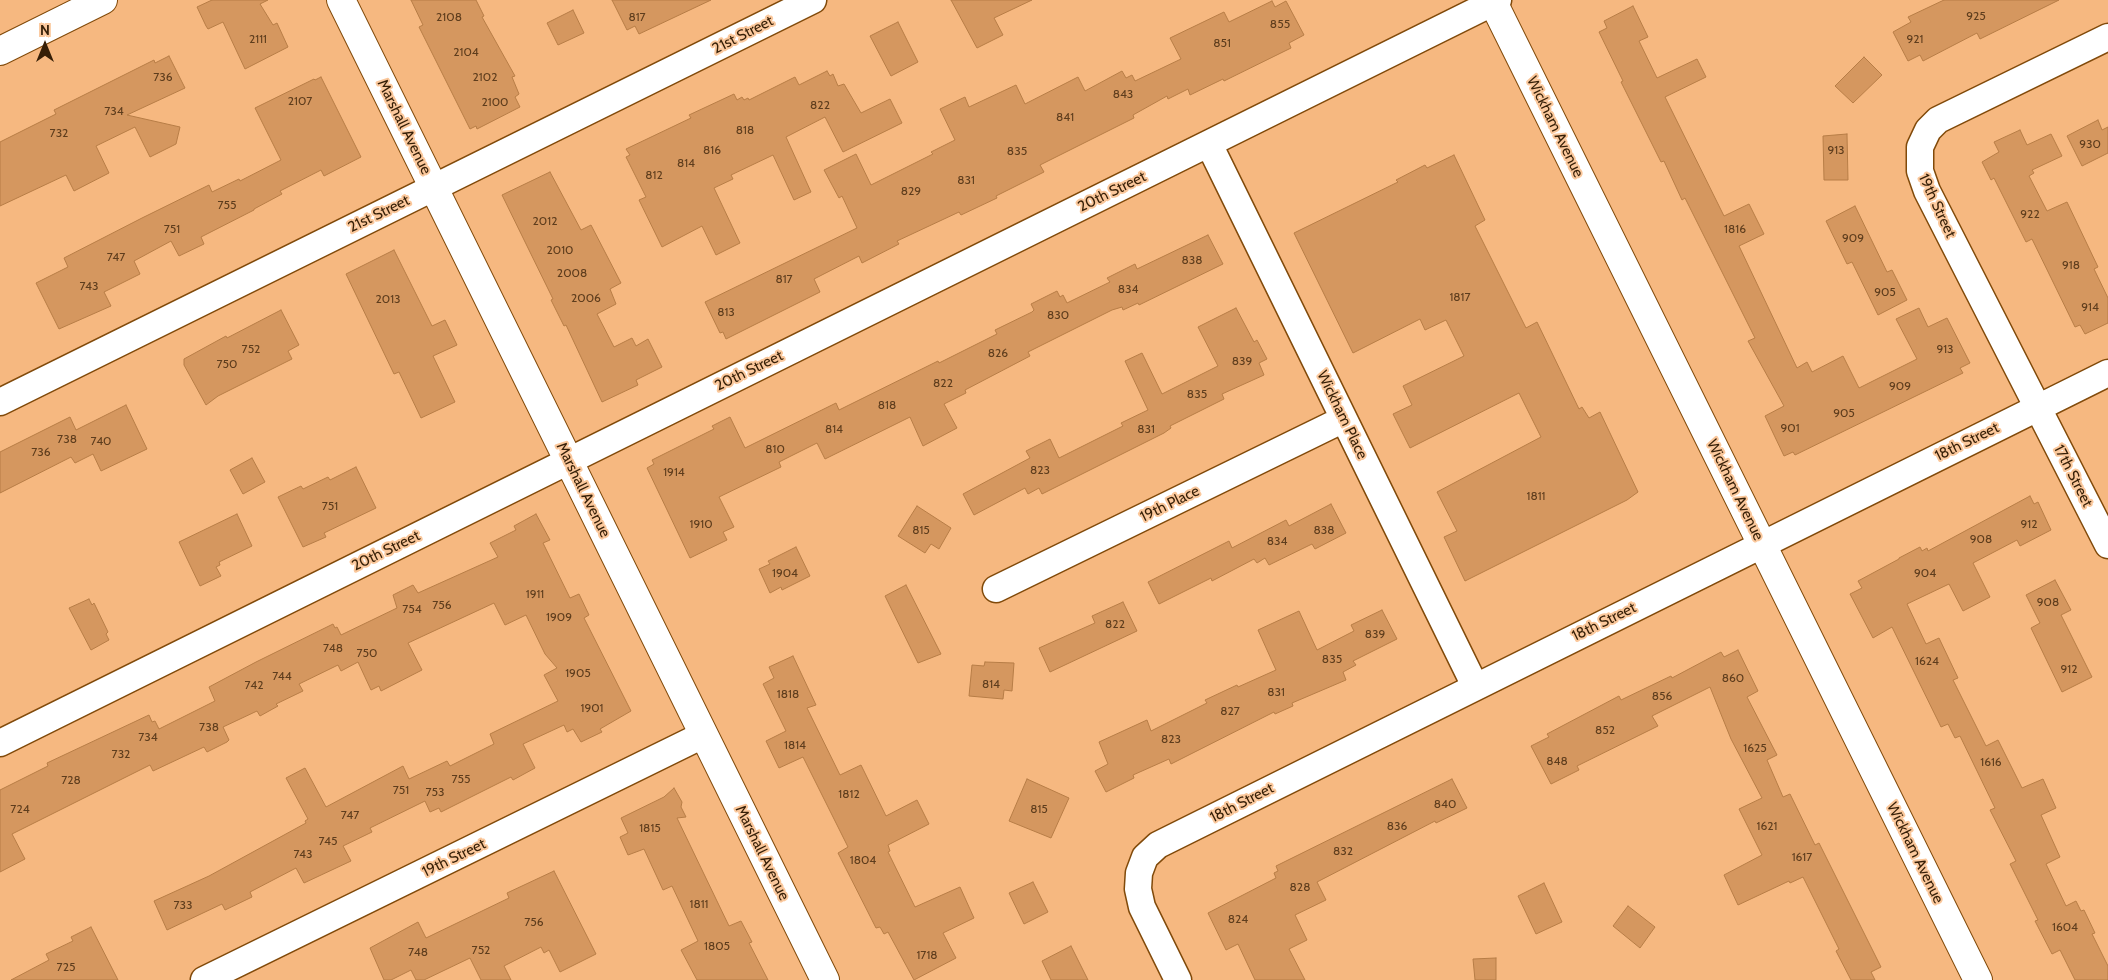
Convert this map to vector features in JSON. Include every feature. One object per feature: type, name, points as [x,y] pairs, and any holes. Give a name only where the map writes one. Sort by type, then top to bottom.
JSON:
[{"type":"street","points":[[0,51],[103,0]]},
{"type":"street","name":"Marshall Avenue","points":[[342,0],[825,980]]},
{"type":"street","name":"21st Street","points":[[0,402],[813,0]]},
{"type":"street","name":"20th Street","points":[[0,743],[1494,1]]},
{"type":"street","name":"Wickham Avenue","points":[[1494,1],[1978,980]]},
{"type":"street","name":"19th Street","points":[[2038,407],[1927,191],[1920,171],[1920,147],[1928,130],[1938,120],[2108,37]]},
{"type":"street","name":"Wickham Place","points":[[1209,144],[1475,686]]},
{"type":"street","name":"18th Street","points":[[1178,980],[1141,902],[1138,889],[1139,873],[1145,857],[1158,845],[2108,373]]},
{"type":"street","name":"17th Street","points":[[2038,407],[2108,545]]},
{"type":"street","name":"19th Place","points":[[996,589],[1344,419]]},
{"type":"street","name":"19th Street","points":[[204,980],[703,735]]},
{"type":"building","points":[[212,0],[268,0],[260,4],[273,25],[277,23],[288,47],[245,69],[223,22],[208,29],[206,26],[197,7]]},
{"type":"building","points":[[411,0],[476,0],[484,16],[482,17],[515,76],[512,77],[519,94],[515,97],[520,107],[477,129],[476,126],[470,129],[419,27],[423,25]]},
{"type":"building","points":[[612,0],[711,0],[639,34],[635,26],[627,30]]},
{"type":"building","points":[[951,0],[1032,0],[994,18],[1003,35],[977,48]]},
{"type":"building","points":[[1944,0],[2059,0],[1980,39],[1977,33],[1923,61],[1920,55],[1908,61],[1893,32],[1911,22],[1908,17]]},
{"type":"building","points":[[1272,1],[1275,7],[1286,1],[1304,35],[1289,43],[1291,48],[1224,81],[1223,79],[1190,95],[1188,89],[1168,99],[1167,96],[1133,115],[1134,118],[1040,165],[1044,172],[996,196],[997,198],[961,215],[959,212],[897,241],[899,244],[862,263],[859,256],[814,279],[820,292],[726,339],[723,332],[720,333],[705,302],[857,228],[842,196],[839,198],[824,170],[856,154],[871,185],[933,154],[931,152],[955,140],[940,109],[965,97],[969,107],[1016,85],[1025,104],[1078,77],[1085,91],[1122,71],[1126,78],[1132,75],[1135,81],[1181,59],[1170,38],[1224,12],[1229,22]]},
{"type":"building","points":[[1633,6],[1648,37],[1639,41],[1657,78],[1697,59],[1706,77],[1665,97],[1724,216],[1749,204],[1764,234],[1739,246],[1797,368],[1807,362],[1812,372],[1843,356],[1859,388],[1917,359],[1896,319],[1919,308],[1928,327],[1947,318],[1970,363],[1960,368],[1963,373],[1795,455],[1793,452],[1784,456],[1765,416],[1784,406],[1748,341],[1755,338],[1685,198],[1682,200],[1664,161],[1661,162],[1621,82],[1623,81],[1599,32],[1607,28],[1604,21]]},
{"type":"building","points":[[573,10],[584,33],[558,45],[547,23]]},
{"type":"building","points":[[898,22],[918,62],[891,76],[870,36]]},
{"type":"building","points":[[169,56],[185,88],[127,115],[180,127],[176,144],[150,157],[135,127],[96,146],[109,173],[74,191],[66,175],[0,206],[0,142],[56,114],[54,110],[154,60],[155,63]]},
{"type":"building","points":[[1864,57],[1882,75],[1853,103],[1835,86]]},
{"type":"building","points":[[827,71],[830,76],[833,74],[838,86],[844,84],[861,113],[890,99],[902,123],[843,152],[825,117],[786,137],[811,192],[794,200],[773,155],[731,175],[733,179],[714,188],[740,243],[716,255],[702,226],[662,247],[639,200],[646,197],[626,157],[630,155],[626,149],[691,118],[689,115],[734,94],[737,100],[742,97],[744,100],[748,98],[749,100],[795,77],[799,85]]},
{"type":"building","points":[[321,77],[361,157],[324,176],[321,170],[280,191],[282,194],[201,237],[204,244],[179,256],[171,241],[134,261],[140,274],[104,292],[111,306],[59,329],[36,283],[68,267],[64,258],[142,218],[209,185],[212,192],[239,179],[240,181],[281,160],[255,108]]},
{"type":"building","points":[[2098,120],[2102,130],[2108,127],[2108,153],[2082,166],[2067,136]]},
{"type":"building","points":[[2020,130],[2027,145],[2051,134],[2062,156],[2032,170],[2034,173],[2029,176],[2047,211],[2067,202],[2098,267],[2094,269],[2108,298],[2108,323],[2085,334],[2080,325],[2075,327],[2032,239],[2026,242],[1994,178],[1991,180],[1982,162],[1999,152],[1994,142]]},
{"type":"building","points":[[1847,134],[1848,180],[1824,180],[1823,136]]},
{"type":"building","points":[[1454,155],[1485,220],[1475,226],[1526,328],[1537,322],[1579,409],[1582,407],[1589,418],[1600,412],[1638,492],[1627,500],[1465,581],[1444,537],[1457,531],[1437,492],[1541,437],[1519,393],[1410,448],[1393,414],[1412,405],[1403,386],[1464,356],[1446,320],[1425,330],[1420,319],[1353,353],[1294,233],[1398,182],[1396,180],[1425,165],[1427,168]]},
{"type":"building","points":[[550,172],[581,230],[591,225],[621,283],[610,289],[616,304],[597,314],[614,347],[632,338],[636,346],[648,339],[662,367],[636,380],[638,385],[602,402],[566,325],[564,326],[551,300],[553,299],[502,195]]},
{"type":"building","points":[[1855,206],[1887,272],[1892,270],[1907,300],[1878,315],[1852,262],[1847,264],[1826,221]]},
{"type":"building","points":[[1208,235],[1223,264],[1139,305],[1138,303],[1123,310],[1122,307],[1112,310],[1028,352],[1030,356],[965,390],[966,393],[944,404],[957,428],[923,446],[910,417],[825,459],[817,443],[779,462],[781,467],[719,497],[734,527],[723,532],[727,540],[690,558],[647,468],[654,464],[652,460],[714,429],[712,426],[730,417],[745,448],[836,403],[839,410],[997,334],[995,330],[1032,312],[1034,310],[1031,304],[1057,291],[1060,297],[1063,295],[1067,303],[1110,282],[1107,278],[1135,264],[1137,269]]},
{"type":"building","points":[[394,250],[432,326],[445,320],[457,345],[433,356],[455,402],[421,418],[399,372],[394,374],[346,274]]},
{"type":"building","points":[[1236,308],[1254,342],[1257,340],[1267,359],[1259,363],[1264,375],[1222,394],[1224,399],[1170,426],[1171,428],[1164,433],[1042,494],[1039,488],[1028,494],[1025,488],[974,515],[963,494],[1030,458],[1026,451],[1050,439],[1059,458],[1123,426],[1121,423],[1148,410],[1125,361],[1142,353],[1162,394],[1218,366],[1198,327]]},
{"type":"building","points":[[281,310],[299,345],[288,351],[292,359],[218,396],[206,405],[184,365],[184,359],[226,336],[227,338]]},
{"type":"building","points":[[126,405],[147,449],[101,471],[93,454],[75,463],[71,457],[0,493],[0,452],[70,417],[76,430]]},
{"type":"building","points":[[252,458],[265,482],[243,494],[230,470]]},
{"type":"building","points":[[356,467],[376,508],[324,533],[326,537],[303,547],[278,497],[301,486],[303,489],[328,477],[330,480]]},
{"type":"building","points":[[2030,496],[2034,504],[2038,502],[2051,530],[2020,546],[2017,540],[1973,563],[1990,597],[1963,611],[1949,584],[1907,604],[1926,644],[1939,638],[1958,678],[1953,680],[1986,746],[1998,740],[2022,788],[2043,779],[2056,808],[2041,815],[2060,857],[2046,864],[2066,906],[2076,901],[2081,911],[2084,910],[2095,933],[2092,934],[2108,966],[2108,980],[2075,980],[2060,950],[2052,954],[2035,921],[2038,920],[2010,864],[2016,861],[1990,810],[1995,808],[1960,736],[1955,738],[1948,724],[1941,727],[1892,627],[1873,638],[1850,594],[1862,588],[1858,581],[1899,558],[1920,547],[1922,551],[1927,548],[1928,551]]},
{"type":"building","points":[[1331,504],[1346,533],[1315,549],[1312,544],[1269,565],[1265,558],[1257,563],[1254,559],[1212,581],[1211,578],[1159,604],[1148,582],[1229,541],[1232,548],[1286,520],[1289,526]]},
{"type":"building","points":[[917,506],[951,528],[939,549],[931,544],[925,553],[898,536]]},
{"type":"building","points":[[237,514],[252,546],[219,562],[220,565],[216,567],[221,576],[200,586],[179,542]]},
{"type":"building","points":[[536,514],[550,540],[543,543],[570,598],[579,594],[589,615],[584,618],[631,711],[600,729],[602,732],[581,742],[573,729],[567,732],[564,725],[523,744],[535,768],[513,780],[511,777],[441,812],[439,808],[430,812],[425,801],[370,828],[372,832],[343,846],[351,861],[304,883],[296,868],[250,892],[252,897],[225,910],[222,904],[167,930],[154,901],[209,876],[306,823],[305,821],[308,819],[286,778],[305,768],[326,807],[403,766],[409,779],[447,761],[450,766],[494,744],[490,734],[558,701],[544,675],[557,668],[545,654],[526,615],[505,625],[494,603],[408,643],[422,670],[381,691],[379,686],[371,690],[358,662],[341,671],[338,665],[299,684],[303,691],[276,704],[278,706],[260,716],[257,711],[223,727],[229,740],[227,742],[207,752],[204,747],[153,771],[150,765],[12,834],[25,859],[0,872],[0,790],[48,766],[47,763],[149,715],[152,722],[155,721],[159,729],[215,701],[209,687],[256,662],[333,624],[341,635],[397,608],[393,595],[413,585],[418,593],[498,557],[490,543],[516,530],[514,526]]},
{"type":"building","points":[[796,547],[810,576],[782,590],[781,587],[770,593],[759,569],[770,564],[768,561]]},
{"type":"building","points":[[2055,580],[2071,610],[2061,615],[2092,677],[2062,692],[2031,628],[2040,623],[2026,595]]},
{"type":"building","points":[[906,585],[941,654],[918,663],[885,596]]},
{"type":"building","points":[[89,599],[92,605],[94,603],[108,632],[106,634],[109,640],[91,650],[69,608]]},
{"type":"building","points":[[1123,602],[1137,631],[1050,672],[1039,648],[1095,623],[1092,616]]},
{"type":"building","points":[[1382,610],[1397,639],[1353,661],[1356,665],[1343,672],[1346,680],[1292,703],[1293,706],[1275,714],[1274,712],[1171,764],[1169,759],[1133,775],[1134,778],[1106,792],[1095,771],[1108,764],[1099,742],[1147,720],[1151,731],[1207,703],[1205,700],[1276,670],[1258,630],[1299,611],[1317,650],[1354,631],[1351,625]]},
{"type":"building","points":[[1738,650],[1758,691],[1747,697],[1777,755],[1767,760],[1783,797],[1790,794],[1815,845],[1819,843],[1881,967],[1871,972],[1875,980],[1851,980],[1836,951],[1839,949],[1803,877],[1790,883],[1789,881],[1738,905],[1724,875],[1762,855],[1739,809],[1762,798],[1731,739],[1710,687],[1652,716],[1658,726],[1577,766],[1579,770],[1551,784],[1531,746],[1549,737],[1547,734],[1619,696],[1621,700],[1671,676],[1672,678],[1721,652],[1724,657]]},
{"type":"building","points":[[793,656],[816,705],[807,708],[840,775],[861,765],[886,816],[917,800],[929,824],[888,845],[890,851],[888,852],[915,907],[960,887],[974,918],[943,933],[956,958],[914,980],[888,932],[884,934],[880,927],[876,928],[838,853],[848,847],[803,757],[779,768],[766,741],[786,731],[763,684],[774,678],[769,667]]},
{"type":"building","points":[[985,662],[1014,663],[1012,691],[1004,690],[1003,699],[969,696],[972,665],[984,666]]},
{"type":"building","points":[[1027,779],[1069,798],[1051,838],[1009,821]]},
{"type":"building","points":[[1452,779],[1467,808],[1436,823],[1435,821],[1317,882],[1326,900],[1295,915],[1307,940],[1289,949],[1305,980],[1255,980],[1238,944],[1226,950],[1208,913],[1276,878],[1274,873],[1278,871],[1276,866]]},
{"type":"building","points":[[674,788],[682,802],[681,807],[686,817],[677,818],[729,926],[741,921],[752,942],[749,943],[768,980],[697,980],[681,950],[698,941],[672,886],[663,890],[644,849],[628,855],[620,837],[628,833],[621,818],[664,797]]},
{"type":"building","points":[[554,871],[596,954],[560,972],[549,950],[544,953],[541,947],[504,966],[511,980],[481,980],[470,958],[424,980],[416,980],[411,970],[391,980],[384,980],[370,948],[418,922],[426,938],[509,898],[507,893]]},
{"type":"building","points":[[1033,882],[1048,912],[1024,924],[1009,893]]},
{"type":"building","points":[[1544,883],[1562,922],[1536,934],[1518,896]]},
{"type":"building","points":[[1628,906],[1655,927],[1640,948],[1613,926]]},
{"type":"building","points":[[91,927],[118,980],[11,980],[49,960],[46,954],[73,941],[71,937]]},
{"type":"building","points":[[1071,946],[1088,980],[1051,980],[1042,961]]},
{"type":"building","points":[[1496,958],[1496,980],[1475,980],[1473,959]]}]
